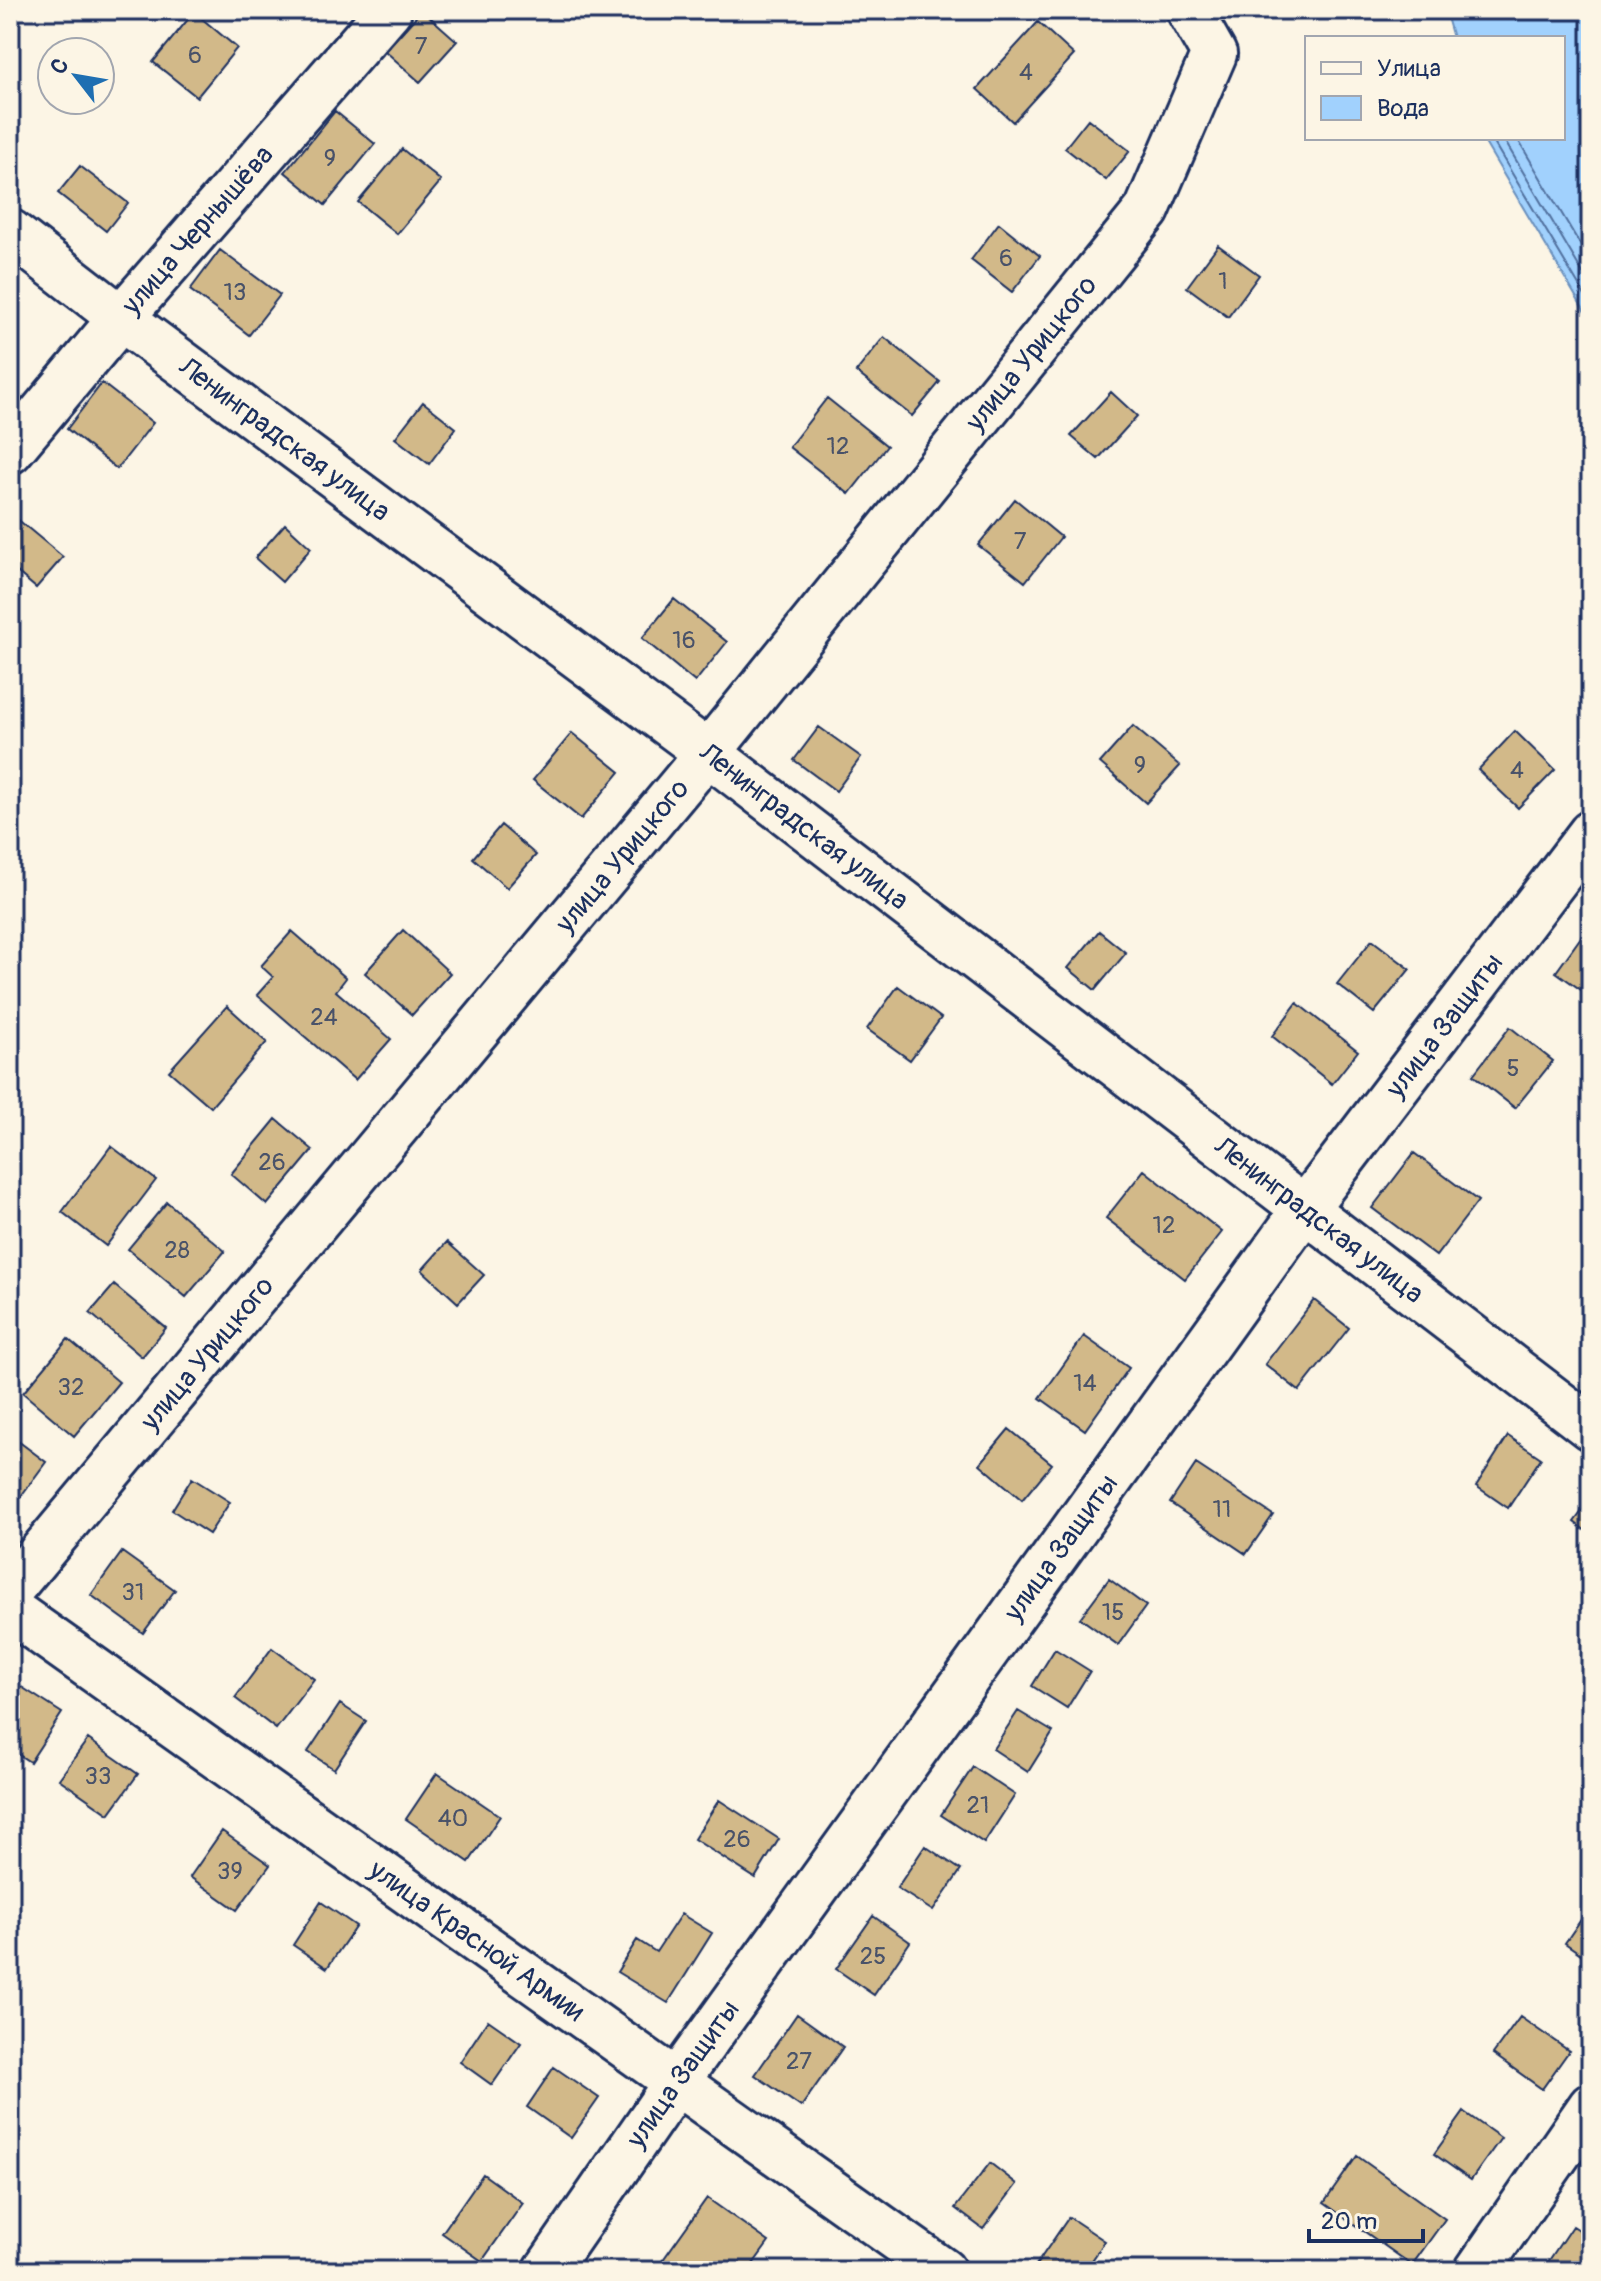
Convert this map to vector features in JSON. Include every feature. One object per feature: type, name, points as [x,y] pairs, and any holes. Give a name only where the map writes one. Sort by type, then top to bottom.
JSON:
[{"type":"street","name":"улица Чернышёва","points":[[10,451],[121,318],[389,10]]},
{"type":"street","name":"улица Урицкого","points":[[10,1590],[708,753],[1147,210],[1214,54],[1189,10]]},
{"type":"street","name":"Ленинградская улица","points":[[10,232],[121,318],[708,753],[1591,1428]]},
{"type":"street","name":"улица Защиты","points":[[546,2271],[677,2081],[1304,1210],[1591,833]]},
{"type":"street","name":"улица Красной Армии","points":[[10,1610],[943,2271]]},
{"type":"street","points":[[1477,2271],[1591,2106]]},
{"type":"water","points":[[1445,10],[1591,10],[1591,322],[1483,140],[1565,140],[1565,36],[1452,36]]},
{"type":"building","points":[[422,10],[457,41],[420,82],[385,51]]},
{"type":"building","points":[[194,12],[237,48],[197,97],[153,62]]},
{"type":"building","points":[[1038,22],[1074,55],[1013,122],[977,89]]},
{"type":"building","points":[[335,111],[375,144],[325,205],[285,172]]},
{"type":"building","points":[[1088,119],[1130,151],[1106,180],[1065,148]]},
{"type":"building","points":[[402,149],[441,181],[397,234],[358,202]]},
{"type":"building","points":[[80,166],[128,203],[106,231],[58,193]]},
{"type":"building","points":[[999,223],[1040,256],[1012,292],[971,260]]},
{"type":"building","points":[[1218,245],[1259,275],[1228,317],[1187,287]]},
{"type":"building","points":[[220,250],[280,295],[249,335],[190,290]]},
{"type":"building","points":[[884,337],[940,382],[912,416],[856,372]]},
{"type":"building","points":[[102,383],[153,423],[117,469],[67,429]]},
{"type":"building","points":[[1111,392],[1137,416],[1098,459],[1071,436]]},
{"type":"building","points":[[827,398],[887,446],[849,494],[789,447]]},
{"type":"building","points":[[423,402],[456,428],[429,464],[395,438]]},
{"type":"building","points":[[1015,499],[1061,537],[1025,582],[978,545]]},
{"type":"building","points":[[10,513],[63,557],[36,588],[10,566]]},
{"type":"building","points":[[285,524],[311,548],[282,582],[255,558]]},
{"type":"building","points":[[674,599],[727,642],[695,682],[642,638]]},
{"type":"building","points":[[1133,726],[1180,766],[1146,803],[1100,763]]},
{"type":"building","points":[[819,727],[861,757],[836,791],[794,760]]},
{"type":"building","points":[[1515,731],[1555,770],[1518,808],[1478,770]]},
{"type":"building","points":[[572,733],[620,772],[581,819],[533,780]]},
{"type":"building","points":[[501,825],[536,855],[507,888],[473,858]]},
{"type":"building","points":[[1591,923],[1591,997],[1556,972]]},
{"type":"building","points":[[403,930],[450,973],[412,1015],[365,973]]},
{"type":"building","points":[[292,931],[346,978],[336,991],[391,1039],[355,1080],[257,995],[273,977],[261,966]]},
{"type":"building","points":[[1099,931],[1126,953],[1095,990],[1068,968]]},
{"type":"building","points":[[1372,940],[1410,969],[1374,1013],[1337,984]]},
{"type":"building","points":[[898,986],[941,1018],[910,1060],[867,1029]]},
{"type":"building","points":[[1297,1003],[1358,1051],[1332,1084],[1272,1036]]},
{"type":"building","points":[[227,1006],[267,1042],[211,1107],[169,1071]]},
{"type":"building","points":[[1510,1027],[1553,1061],[1515,1108],[1473,1075]]},
{"type":"building","points":[[276,1119],[313,1150],[267,1205],[231,1174]]},
{"type":"building","points":[[111,1146],[156,1180],[106,1246],[62,1212]]},
{"type":"building","points":[[1414,1153],[1478,1201],[1436,1256],[1372,1208]]},
{"type":"building","points":[[1144,1170],[1222,1232],[1185,1279],[1106,1218]]},
{"type":"building","points":[[167,1202],[225,1251],[186,1297],[128,1249]]},
{"type":"building","points":[[447,1242],[484,1275],[458,1303],[422,1270]]},
{"type":"building","points":[[114,1285],[166,1328],[142,1357],[90,1313]]},
{"type":"building","points":[[1314,1300],[1349,1328],[1299,1391],[1265,1364]]},
{"type":"building","points":[[1084,1336],[1129,1368],[1085,1430],[1040,1398]]},
{"type":"building","points":[[68,1339],[119,1382],[74,1436],[23,1393]]},
{"type":"building","points":[[1009,1429],[1052,1464],[1022,1500],[980,1464]]},
{"type":"building","points":[[10,1435],[46,1462],[10,1511]]},
{"type":"building","points":[[1508,1436],[1541,1458],[1508,1508],[1476,1486]]},
{"type":"building","points":[[1196,1464],[1273,1515],[1246,1554],[1170,1503]]},
{"type":"building","points":[[192,1478],[230,1502],[209,1534],[172,1510]]},
{"type":"building","points":[[1591,1499],[1591,1535],[1574,1522]]},
{"type":"building","points":[[122,1552],[175,1590],[143,1633],[91,1595]]},
{"type":"building","points":[[1109,1579],[1146,1606],[1118,1645],[1080,1618]]},
{"type":"building","points":[[272,1648],[314,1679],[276,1729],[235,1698]]},
{"type":"building","points":[[1055,1649],[1090,1671],[1067,1708],[1032,1686]]},
{"type":"building","points":[[20,1686],[62,1713],[30,1762],[10,1749],[10,1701]]},
{"type":"building","points":[[340,1704],[366,1721],[334,1769],[308,1752]]},
{"type":"building","points":[[1018,1711],[1053,1732],[1028,1772],[993,1749]]},
{"type":"building","points":[[88,1739],[138,1774],[109,1814],[59,1779]]},
{"type":"building","points":[[973,1767],[1015,1795],[984,1843],[941,1815]]},
{"type":"building","points":[[437,1773],[500,1816],[469,1862],[406,1819]]},
{"type":"building","points":[[719,1800],[779,1839],[755,1878],[694,1839]]},
{"type":"building","points":[[222,1831],[270,1865],[237,1910],[190,1877]]},
{"type":"building","points":[[925,1846],[961,1870],[933,1911],[897,1888]]},
{"type":"building","points":[[321,1902],[356,1926],[327,1968],[293,1945]]},
{"type":"building","points":[[1591,1905],[1591,1961],[1565,1943]]},
{"type":"building","points":[[681,1914],[712,1933],[668,2003],[617,1972],[637,1940],[656,1952]]},
{"type":"building","points":[[873,1916],[910,1942],[874,1995],[836,1969]]},
{"type":"building","points":[[797,2014],[843,2047],[801,2107],[755,2075]]},
{"type":"building","points":[[1520,2017],[1569,2051],[1542,2089],[1493,2054]]},
{"type":"building","points":[[488,2020],[521,2043],[492,2085],[460,2062]]},
{"type":"building","points":[[554,2067],[599,2098],[571,2138],[527,2107]]},
{"type":"building","points":[[1464,2112],[1501,2138],[1471,2180],[1434,2154]]},
{"type":"building","points":[[1357,2156],[1445,2219],[1412,2265],[1324,2203]]},
{"type":"building","points":[[990,2163],[1017,2184],[983,2229],[955,2208]]},
{"type":"building","points":[[483,2174],[523,2203],[482,2261],[442,2233]]},
{"type":"building","points":[[707,2198],[769,2242],[748,2271],[655,2271]]},
{"type":"building","points":[[1069,2217],[1105,2241],[1085,2271],[1038,2271],[1034,2268]]},
{"type":"building","points":[[1572,2226],[1591,2238],[1591,2271],[1548,2271],[1544,2268]]}]
